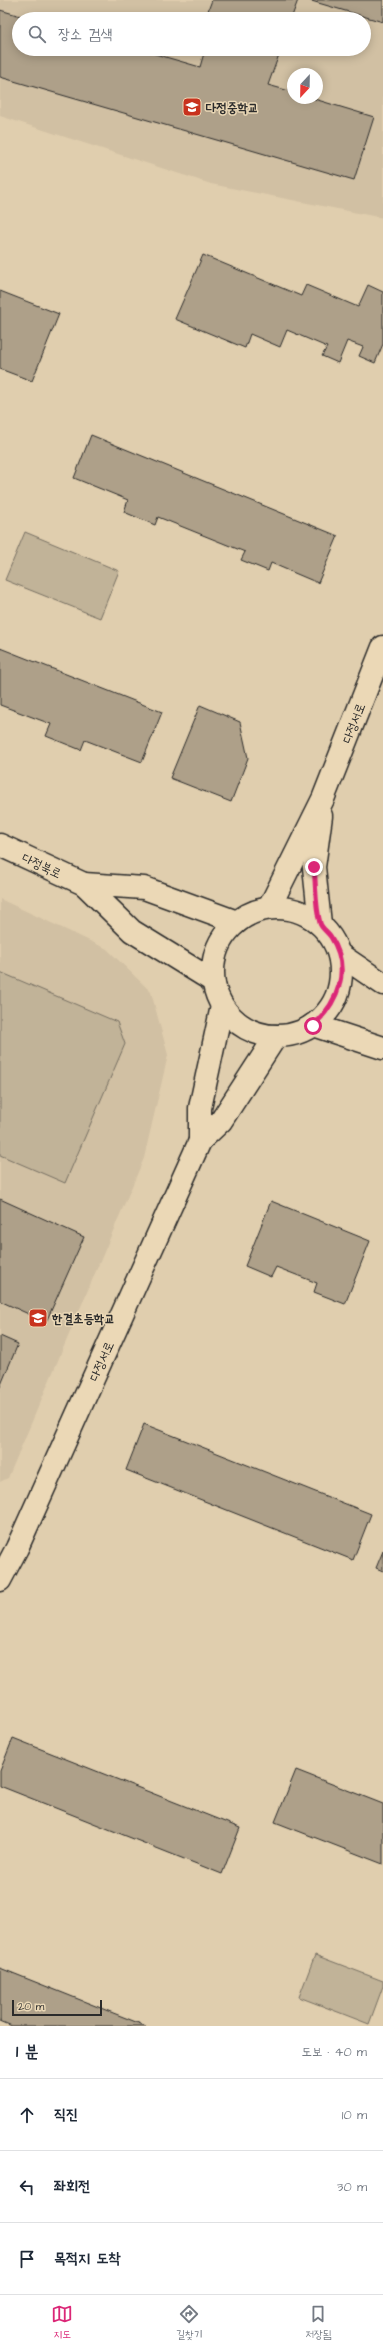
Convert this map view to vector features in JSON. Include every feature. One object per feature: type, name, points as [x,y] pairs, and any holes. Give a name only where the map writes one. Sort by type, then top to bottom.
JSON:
[{"type":"street","name":"다정서로","points":[[323,799],[383,647]]},
{"type":"street","points":[[269,908],[323,799]]},
{"type":"street","points":[[320,924],[314,867],[323,799]]},
{"type":"street","name":"다정북로","points":[[0,845],[84,884]]},
{"type":"street","points":[[84,884],[144,888],[236,922]]},
{"type":"street","points":[[84,884],[132,931],[213,981]]},
{"type":"street","points":[[269,908],[287,908],[305,914],[320,924],[331,937],[339,954],[342,974],[337,994],[328,1011],[313,1026],[295,1034],[276,1036],[255,1032],[237,1022],[222,1006],[213,981],[214,959],[222,938],[236,922],[252,913],[269,908]]},
{"type":"street","points":[[339,954],[383,984]]},
{"type":"street","points":[[200,1141],[200,1108],[222,1006]]},
{"type":"street","points":[[313,1026],[383,1048]]},
{"type":"street","points":[[200,1141],[221,1121],[276,1036]]},
{"type":"street","name":"다정서로","points":[[0,1580],[16,1548],[200,1141]]},
{"type":"shaded area","name":"다정중학교","points":[[0,0],[383,0],[383,218],[211,184],[0,116]]},
{"type":"shaded area","points":[[25,532],[119,571],[100,618],[5,580]]},
{"type":"shaded area","name":"한결초등학교","points":[[0,899],[107,949],[151,992],[168,1055],[144,1158],[8,1478],[0,1482]]},
{"type":"shaded area","points":[[0,972],[117,1022],[125,1044],[65,1183],[0,1155]]},
{"type":"shaded area","points":[[315,1955],[383,1981],[383,1986],[369,2024],[299,1997]]},
{"type":"building","points":[[212,0],[298,0],[294,12],[208,12]]},
{"type":"building","points":[[308,0],[383,0],[383,22],[371,18],[371,12],[349,12]]},
{"type":"building","points":[[0,10],[12,13],[12,56],[162,56],[200,67],[203,56],[278,56],[268,85],[287,90],[287,104],[323,104],[323,102],[374,117],[354,180],[0,77]]},
{"type":"building","points":[[203,255],[301,296],[306,285],[358,307],[368,285],[383,292],[383,344],[375,363],[359,356],[363,347],[347,341],[338,363],[322,356],[327,347],[287,330],[280,347],[250,334],[245,348],[175,319]]},
{"type":"building","points":[[0,291],[59,314],[32,381],[0,369]]},
{"type":"building","points":[[91,435],[338,536],[318,583],[271,563],[268,571],[241,560],[245,552],[158,517],[155,525],[124,512],[128,500],[74,478]]},
{"type":"building","points":[[0,648],[162,712],[142,762],[85,740],[81,750],[46,736],[51,724],[0,705]]},
{"type":"building","points":[[200,705],[240,722],[248,758],[231,802],[170,778]]},
{"type":"building","points":[[0,1199],[84,1237],[46,1322],[0,1301]]},
{"type":"building","points":[[271,1201],[370,1241],[345,1304],[314,1292],[317,1283],[276,1267],[271,1277],[245,1266]]},
{"type":"building","points":[[0,1336],[18,1344],[0,1387]]},
{"type":"building","points":[[144,1424],[371,1514],[353,1560],[126,1470]]},
{"type":"building","points":[[383,1551],[383,1571],[376,1568]]},
{"type":"building","points":[[13,1738],[240,1828],[222,1874],[0,1786],[0,1771]]},
{"type":"building","points":[[296,1770],[383,1804],[383,1864],[275,1822]]},
{"type":"building","points":[[0,1968],[146,2026],[12,2026],[0,2021]]},
{"type":"place","name":"다정중학교","points":[[192,107]]},
{"type":"place","name":"한결초등학교","points":[[38,1318]]},
{"type":"route","points":[[313,1026],[328,1011],[337,994],[342,974],[339,954],[331,937],[320,924],[314,867]]}]
